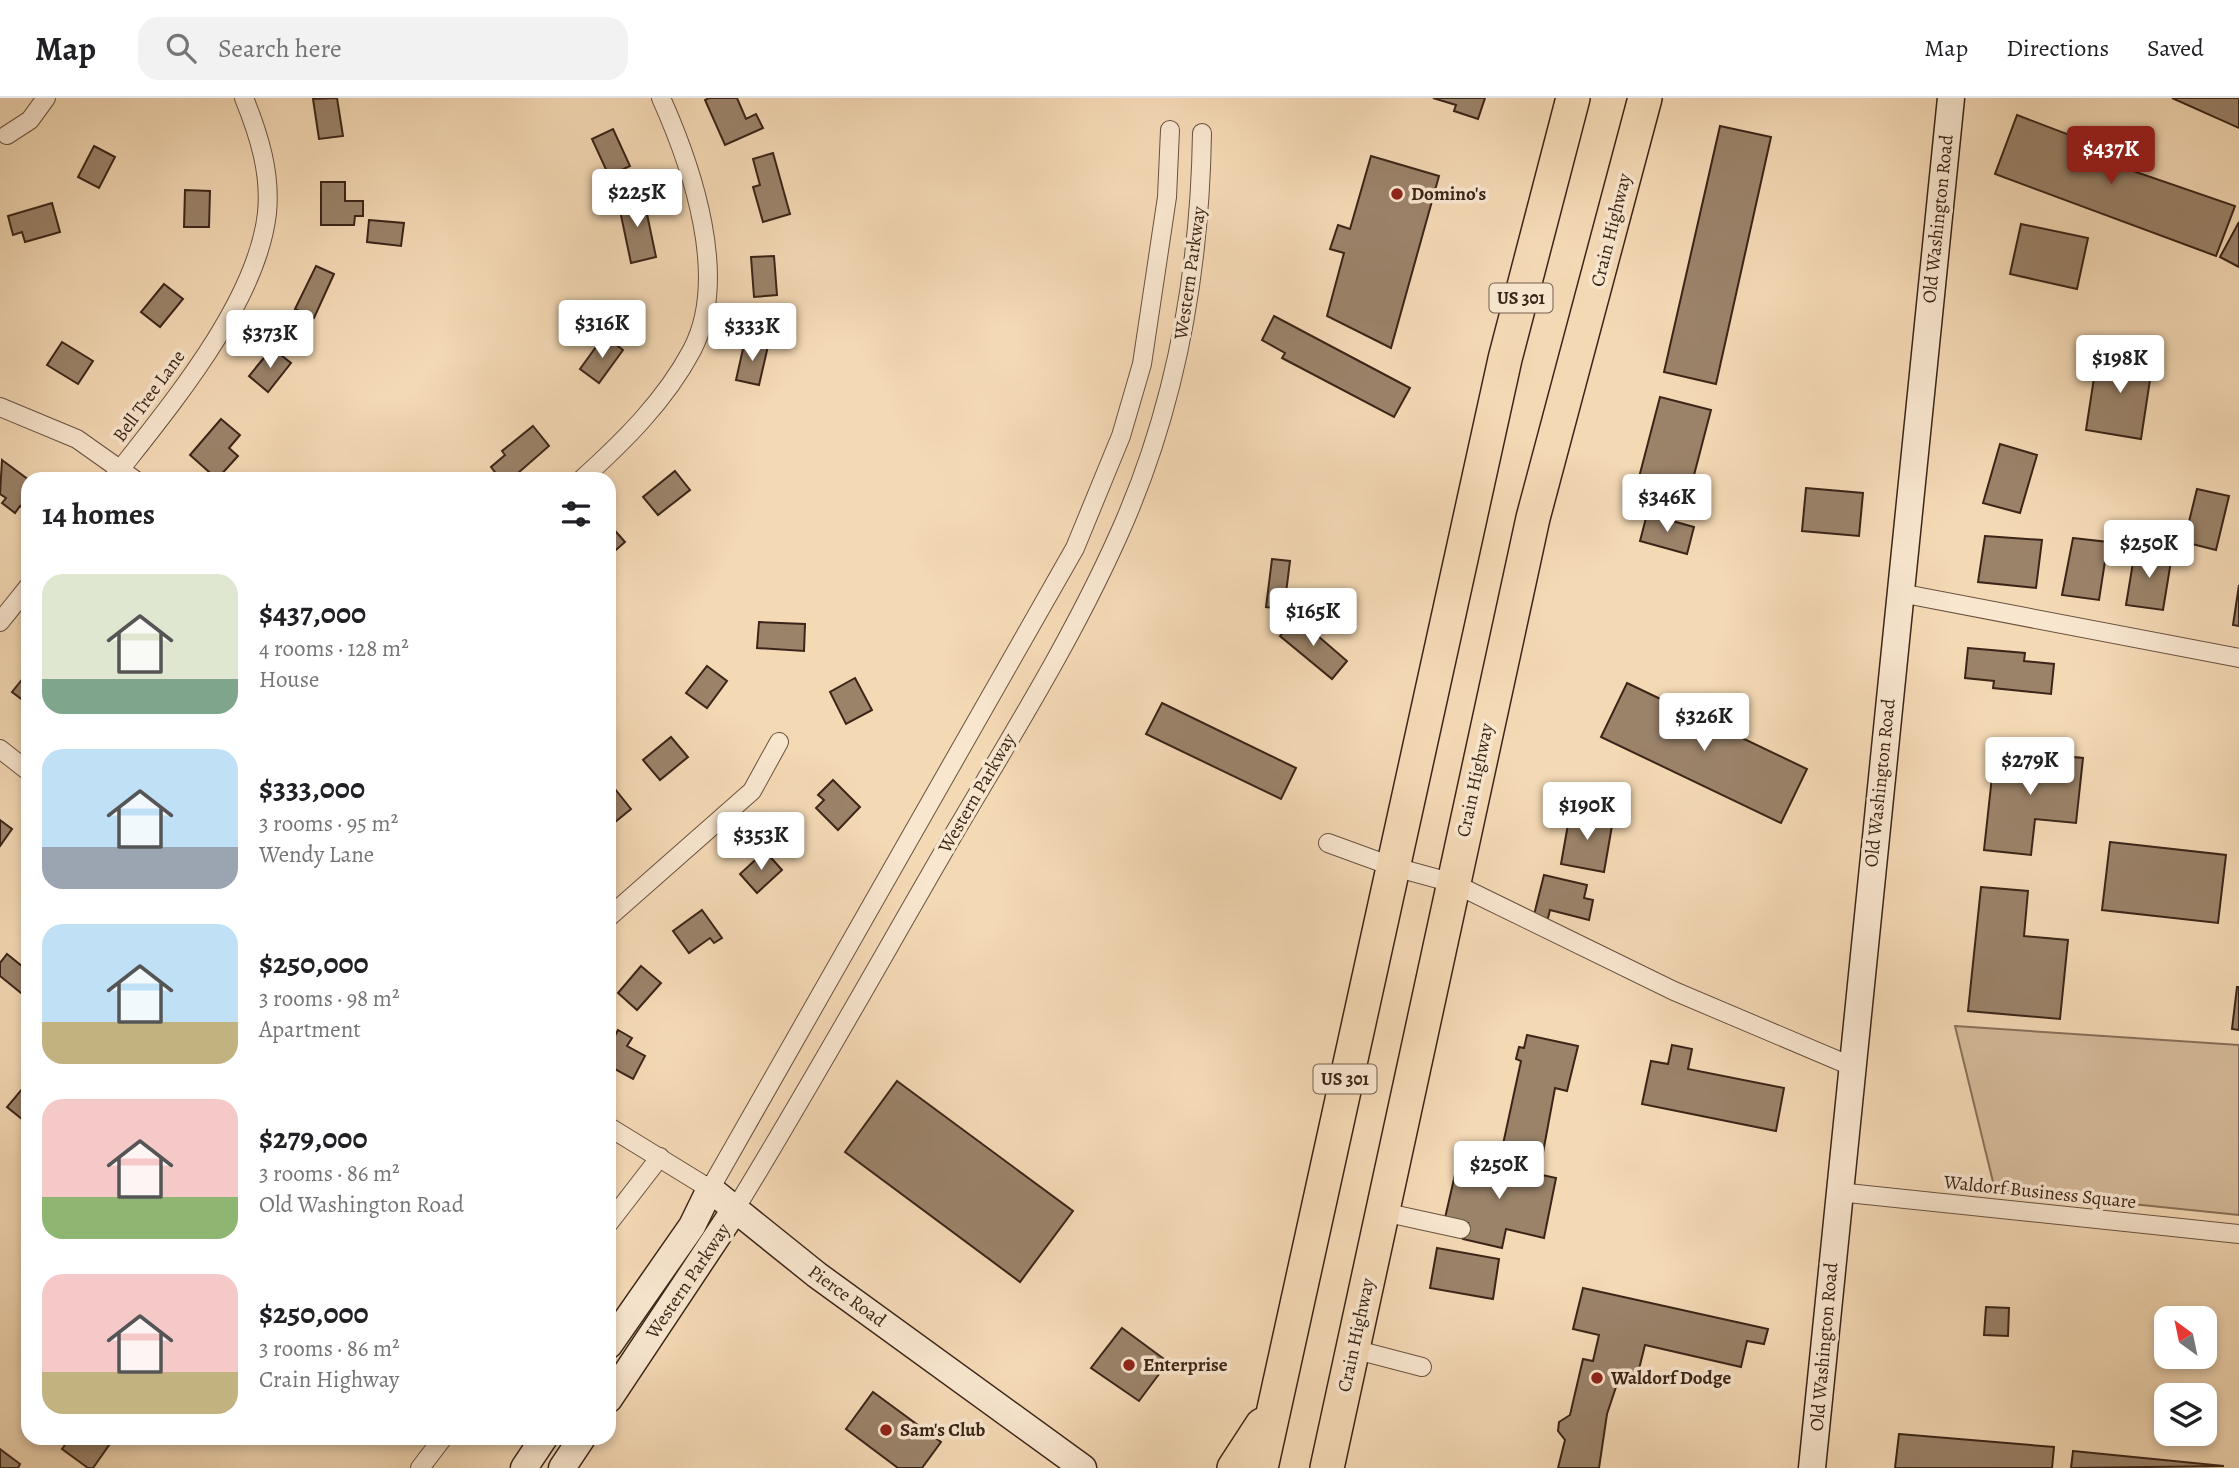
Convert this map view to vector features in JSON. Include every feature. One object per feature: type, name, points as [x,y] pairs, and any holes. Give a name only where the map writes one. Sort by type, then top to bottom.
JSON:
[{"type":"highway","name":"US 301","points":[[1261,1468],[1391,866],[1484,466],[1504,359],[1573,98]]},
{"type":"highway","name":"Crain Highway","points":[[1327,1468],[1533,518],[1645,98]]},
{"type":"highway","points":[[1234,1468],[1275,1405]]},
{"type":"main road","name":"Old Washington Road","points":[[1812,1468],[1951,98]]},
{"type":"main road","name":"Pierce Road","points":[[710,1189],[734,1211],[1083,1468]]},
{"type":"main road","name":"Western Parkway","points":[[616,1335],[692,1226],[710,1189]]},
{"type":"main road","name":"Western Parkway","points":[[616,1388],[734,1211]]},
{"type":"main road","points":[[524,1468],[539,1445]]},
{"type":"main road","points":[[562,1468],[577,1445]]},
{"type":"street","points":[[7,135],[30,120],[46,98]]},
{"type":"street","name":"Bell Tree Lane","points":[[126,472],[223,330],[261,245],[267,212],[267,177],[262,150],[244,98]]},
{"type":"street","points":[[590,472],[625,440],[668,388],[693,349],[705,314],[707,276],[701,211],[683,145],[661,98]]},
{"type":"street","name":"Western Parkway","points":[[710,1189],[1075,548],[1121,436],[1142,363],[1167,197],[1170,130]]},
{"type":"street","name":"Western Parkway","points":[[734,1211],[1061,647],[1127,517],[1161,418],[1177,361],[1201,208],[1202,132]]},
{"type":"street","points":[[0,407],[77,439],[118,472]]},
{"type":"street","points":[[1900,593],[2239,657]]},
{"type":"street","points":[[0,622],[21,596]]},
{"type":"street","points":[[616,912],[752,791],[779,742]]},
{"type":"street","points":[[0,749],[21,766]]},
{"type":"street","points":[[1328,843],[1391,866],[1453,883],[1674,991],[1851,1066]]},
{"type":"street","name":"Pierce Road","points":[[616,1131],[710,1189]]},
{"type":"street","points":[[616,1214],[660,1157]]},
{"type":"street","name":"Waldorf Business Square","points":[[1838,1192],[2239,1234]]},
{"type":"street","points":[[1383,1212],[1461,1229]]},
{"type":"street","points":[[1353,1349],[1422,1367]]},
{"type":"street","points":[[420,1468],[438,1445]]},
{"type":"shaded area","points":[[1955,1026],[2239,1045],[2239,1215],[1995,1190]]},
{"type":"building","points":[[337,98],[343,136],[319,139],[313,99]]},
{"type":"building","points":[[737,98],[746,119],[756,114],[763,128],[725,145],[705,100]]},
{"type":"building","points":[[1433,98],[1485,98],[1478,119],[1454,111],[1456,105]]},
{"type":"building","points":[[2172,98],[2239,98],[2239,128]]},
{"type":"building","points":[[2017,115],[2138,161],[2133,171],[2235,206],[2216,256],[1995,174]]},
{"type":"building","points":[[1720,126],[1771,137],[1716,384],[1664,372]]},
{"type":"building","points":[[613,129],[630,166],[609,176],[592,139]]},
{"type":"building","points":[[94,146],[115,157],[99,188],[78,177]]},
{"type":"building","points":[[773,153],[790,214],[763,222],[753,187],[760,185],[753,159]]},
{"type":"building","points":[[1371,156],[1439,176],[1391,348],[1327,316],[1344,253],[1330,249],[1338,225],[1350,229]]},
{"type":"building","points":[[321,182],[345,182],[345,201],[363,201],[363,216],[355,216],[354,225],[321,225]]},
{"type":"building","points":[[185,190],[210,191],[209,227],[184,227]]},
{"type":"building","points":[[643,195],[656,257],[631,263],[618,201]]},
{"type":"building","points":[[52,203],[60,232],[25,242],[22,232],[13,235],[8,216]]},
{"type":"building","points":[[369,220],[404,223],[401,246],[367,242]]},
{"type":"building","points":[[2239,222],[2239,267],[2220,257]]},
{"type":"building","points":[[2021,224],[2088,238],[2077,289],[2010,274]]},
{"type":"building","points":[[774,256],[777,295],[754,297],[751,257]]},
{"type":"building","points":[[316,266],[334,274],[314,318],[295,309]]},
{"type":"building","points":[[164,284],[183,299],[160,327],[141,312]]},
{"type":"building","points":[[1274,316],[1410,388],[1394,417],[1282,358],[1285,353],[1262,340]]},
{"type":"building","points":[[604,336],[623,350],[599,383],[580,369]]},
{"type":"building","points":[[745,340],[768,346],[759,385],[736,380]]},
{"type":"building","points":[[62,342],[93,361],[78,384],[47,365]]},
{"type":"building","points":[[272,348],[291,363],[268,392],[249,376]]},
{"type":"building","points":[[2098,352],[2153,360],[2141,439],[2086,430]]},
{"type":"building","points":[[1660,397],[1711,410],[1688,498],[1637,485]]},
{"type":"building","points":[[221,419],[240,435],[229,448],[238,456],[223,472],[209,472],[190,455]]},
{"type":"building","points":[[533,426],[549,446],[519,472],[495,472],[491,467],[505,455],[502,451]]},
{"type":"building","points":[[2000,444],[2037,455],[2020,513],[1983,503]]},
{"type":"building","points":[[2,460],[21,474],[21,507],[15,513],[2,503],[6,498],[0,494]]},
{"type":"building","points":[[675,471],[690,490],[658,515],[643,497]]},
{"type":"building","points":[[1806,488],[1863,493],[1859,536],[1802,531]]},
{"type":"building","points":[[2197,489],[2229,496],[2216,550],[2184,542]]},
{"type":"building","points":[[1647,514],[1694,527],[1687,554],[1640,541]]},
{"type":"building","points":[[616,532],[625,542],[616,550]]},
{"type":"building","points":[[1985,536],[2042,540],[2036,588],[1978,582]]},
{"type":"building","points":[[2073,538],[2108,542],[2099,600],[2062,595]]},
{"type":"building","points":[[2135,550],[2172,555],[2163,610],[2126,605]]},
{"type":"building","points":[[1272,559],[1290,561],[1284,609],[1266,607]]},
{"type":"building","points":[[2239,585],[2239,626],[2233,625]]},
{"type":"building","points":[[1296,617],[1347,661],[1332,679],[1280,636]]},
{"type":"building","points":[[759,622],[805,624],[804,651],[757,648]]},
{"type":"building","points":[[1968,648],[2025,653],[2024,661],[2054,664],[2051,694],[1993,688],[1994,681],[1965,678]]},
{"type":"building","points":[[707,666],[727,681],[707,708],[686,693]]},
{"type":"building","points":[[855,678],[872,710],[846,724],[830,692]]},
{"type":"building","points":[[21,681],[21,699],[12,692]]},
{"type":"building","points":[[1627,683],[1807,769],[1781,823],[1601,737]]},
{"type":"building","points":[[1162,703],[1296,768],[1281,799],[1146,734]]},
{"type":"building","points":[[671,737],[688,757],[660,780],[643,760]]},
{"type":"building","points":[[1995,749],[2083,758],[2076,823],[2035,819],[2031,855],[1984,850]]},
{"type":"building","points":[[833,780],[860,807],[838,830],[816,808],[824,800],[818,795]]},
{"type":"building","points":[[616,790],[631,809],[616,821]]},
{"type":"building","points":[[1570,813],[1613,820],[1604,872],[1561,864]]},
{"type":"building","points":[[0,820],[12,829],[0,846]]},
{"type":"building","points":[[2110,842],[2226,855],[2218,923],[2102,910]]},
{"type":"building","points":[[765,851],[782,870],[757,893],[740,874]]},
{"type":"building","points":[[1544,875],[1587,885],[1584,898],[1593,900],[1589,920],[1550,910],[1547,922],[1533,919]]},
{"type":"building","points":[[1981,887],[2028,891],[2024,936],[2068,940],[2060,1019],[1968,1011]]},
{"type":"building","points":[[702,910],[722,938],[714,943],[710,938],[689,953],[673,931]]},
{"type":"building","points":[[7,954],[21,965],[21,993],[0,976],[0,963]]},
{"type":"building","points":[[641,966],[661,983],[637,1010],[618,993]]},
{"type":"building","points":[[2239,987],[2239,1030],[2232,1029]]},
{"type":"building","points":[[618,1030],[632,1038],[627,1046],[645,1056],[633,1079],[616,1070]]},
{"type":"building","points":[[1527,1035],[1578,1046],[1567,1091],[1555,1088],[1542,1158],[1502,1149],[1521,1061],[1516,1059],[1519,1047],[1524,1048]]},
{"type":"building","points":[[1672,1045],[1692,1049],[1688,1069],[1784,1088],[1776,1131],[1642,1104],[1651,1061],[1668,1064]]},
{"type":"building","points":[[897,1081],[1073,1211],[1020,1282],[845,1152]]},
{"type":"building","points":[[21,1090],[21,1118],[7,1107]]},
{"type":"building","points":[[1459,1157],[1556,1178],[1544,1238],[1506,1229],[1502,1248],[1463,1239],[1468,1223],[1445,1218]]},
{"type":"building","points":[[1437,1248],[1499,1259],[1493,1299],[1430,1288]]},
{"type":"building","name":"Waldorf Dodge","points":[[1583,1288],[1768,1329],[1764,1344],[1747,1341],[1741,1367],[1645,1345],[1638,1373],[1617,1369],[1614,1384],[1617,1384],[1607,1414],[1599,1468],[1558,1468],[1565,1440],[1558,1431],[1559,1422],[1570,1415],[1583,1359],[1593,1361],[1599,1335],[1573,1329]]},
{"type":"building","points":[[1986,1307],[2009,1308],[2008,1336],[1984,1335]]},
{"type":"building","name":"Enterprise","points":[[1122,1328],[1168,1362],[1139,1401],[1091,1368]]},
{"type":"building","name":"Sam's Club","points":[[873,1392],[941,1442],[922,1468],[898,1468],[846,1429]]},
{"type":"building","points":[[1899,1434],[2054,1447],[2052,1468],[1895,1468]]},
{"type":"building","points":[[65,1445],[109,1445],[93,1468],[88,1468],[62,1449]]},
{"type":"building","points":[[0,1449],[20,1464],[18,1468],[0,1468]]},
{"type":"building","points":[[2073,1451],[2224,1466],[2071,1468]]},
{"type":"place","name":"Domino's","points":[[1397,194]]},
{"type":"place","name":"Enterprise","points":[[1129,1365]]},
{"type":"place","name":"Waldorf Dodge","points":[[1597,1378]]},
{"type":"place","name":"Sam's Club","points":[[886,1430]]}]
